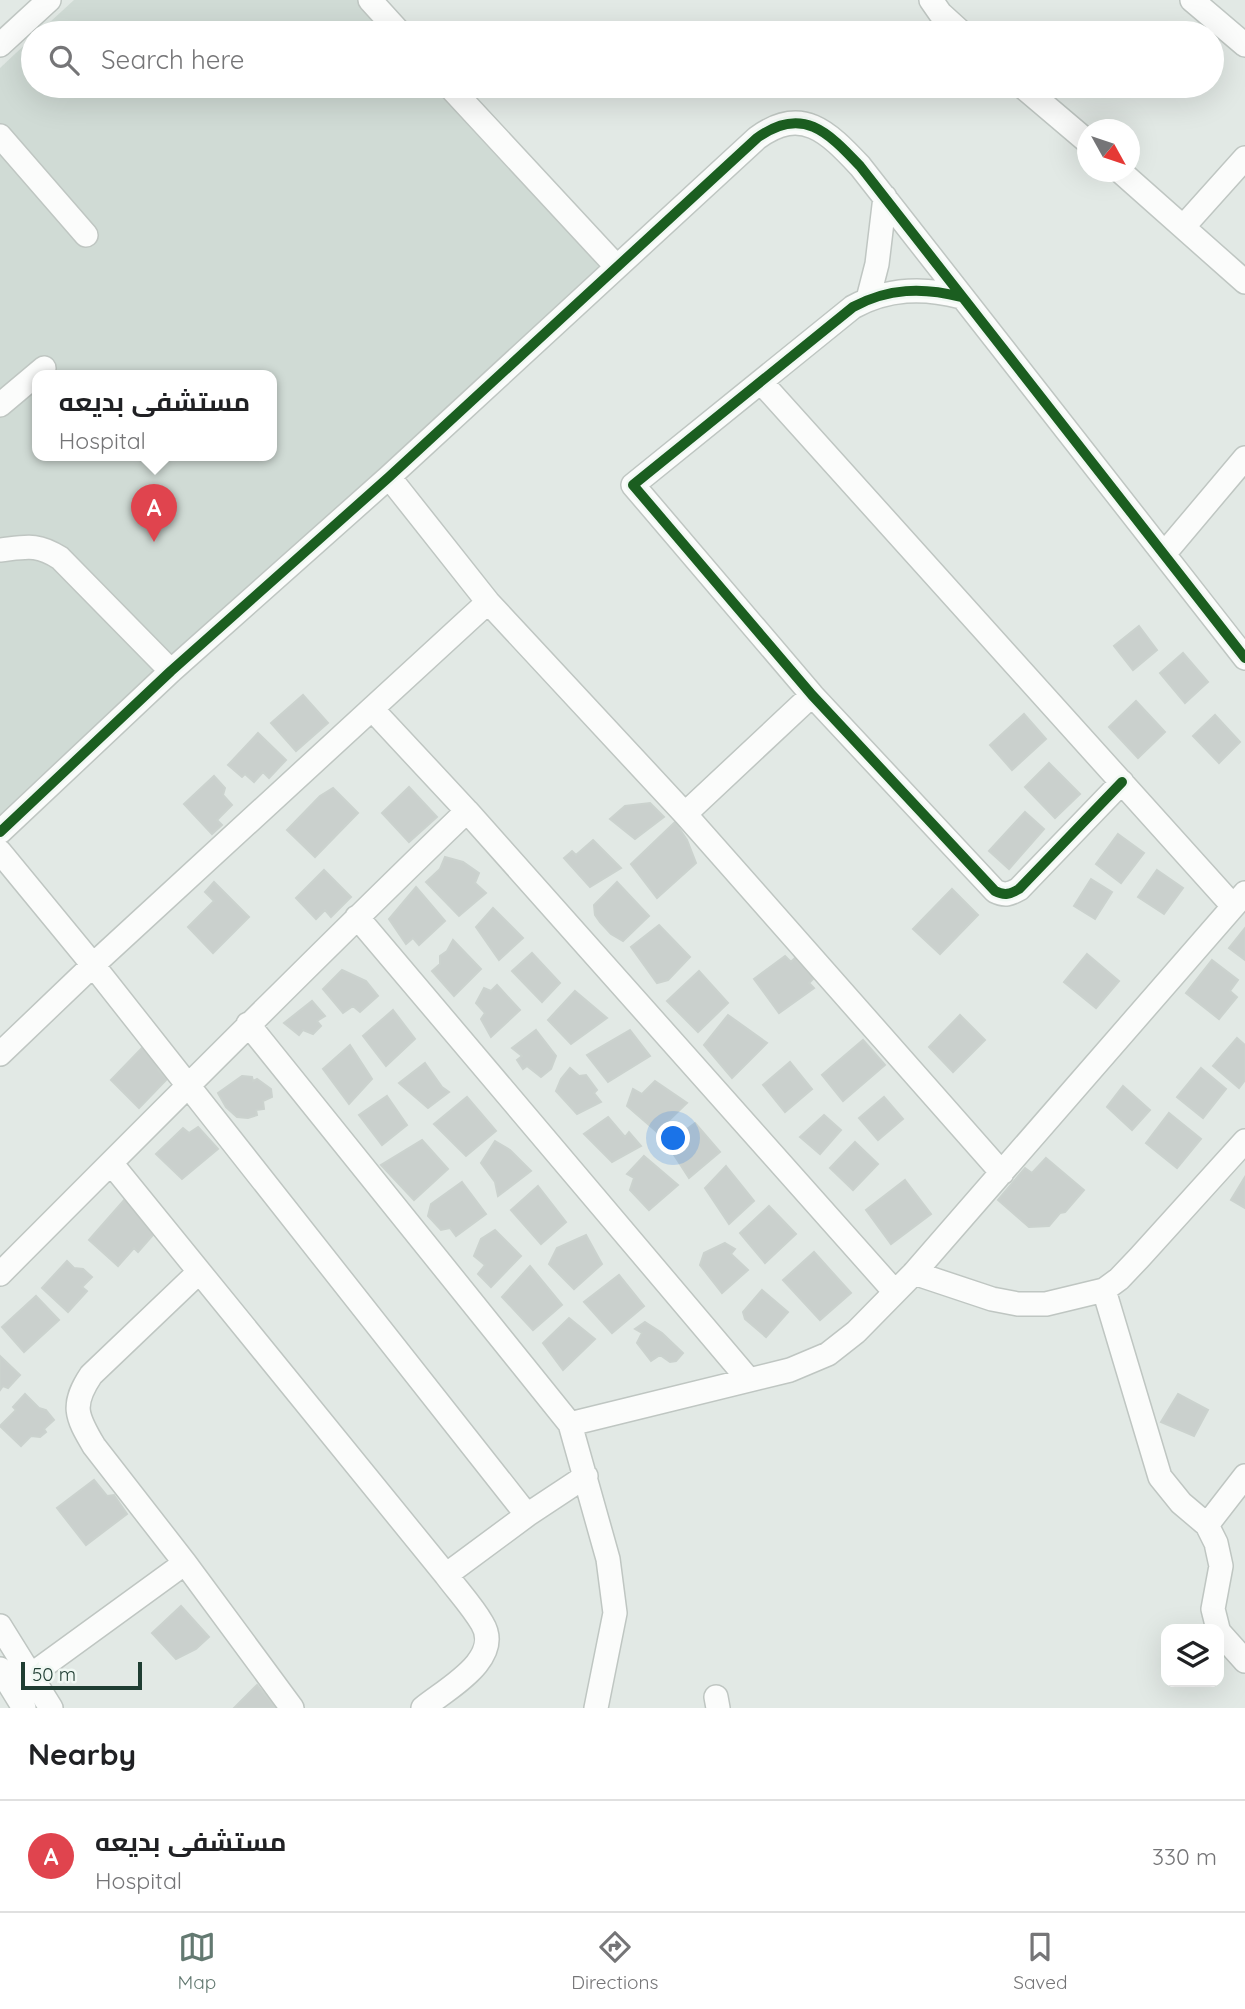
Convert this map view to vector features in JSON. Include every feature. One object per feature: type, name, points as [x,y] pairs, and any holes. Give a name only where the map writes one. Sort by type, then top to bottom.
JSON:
[{"type":"street","points":[[26,21],[49,0]]},
{"type":"street","points":[[370,0],[389,21]]},
{"type":"street","points":[[931,0],[949,21]]},
{"type":"street","points":[[1192,0],[1217,21]]},
{"type":"street","points":[[0,45],[21,26]]},
{"type":"street","points":[[1224,27],[1245,45]]},
{"type":"street","points":[[460,98],[617,266]]},
{"type":"street","points":[[1036,98],[1077,133]]},
{"type":"street","points":[[0,832],[171,671],[389,477],[757,138],[778,125],[801,122],[826,133],[860,166],[1245,658]]},
{"type":"street","points":[[0,135],[86,235]]},
{"type":"street","points":[[1184,226],[1245,158]]},
{"type":"street","points":[[1133,182],[1245,282]]},
{"type":"street","points":[[868,299],[877,264],[885,197]]},
{"type":"street","points":[[961,297],[929,290],[915,290],[884,293],[868,299],[842,315],[633,485],[812,695],[988,885],[1002,895],[1010,895],[1019,890],[1122,782]]},
{"type":"street","points":[[0,405],[32,378]]},
{"type":"street","points":[[570,1424],[790,1370],[828,1354],[856,1332],[914,1273],[1239,899],[1122,782],[761,382]]},
{"type":"street","points":[[1164,554],[1245,458]]},
{"type":"street","points":[[389,477],[488,602],[685,814],[1002,1172]]},
{"type":"street","points":[[0,550],[33,546],[60,558],[171,671]]},
{"type":"street","points":[[0,1054],[488,602]]},
{"type":"street","points":[[685,814],[812,695]]},
{"type":"street","points":[[372,709],[467,811],[895,1292]]},
{"type":"street","points":[[0,1274],[248,1024],[467,811]]},
{"type":"street","points":[[0,852],[93,965],[527,1515]]},
{"type":"street","points":[[357,917],[749,1380]]},
{"type":"street","points":[[248,1024],[570,1424],[608,1559],[615,1613],[596,1708]]},
{"type":"street","points":[[914,1273],[980,1295],[1018,1304],[1046,1304],[1104,1290],[1139,1258],[1245,1141]]},
{"type":"street","points":[[111,1163],[484,1625],[488,1647],[479,1663],[423,1708]]},
{"type":"street","points":[[199,1272],[91,1375],[80,1392],[76,1410],[94,1446],[292,1708]]},
{"type":"street","points":[[1104,1290],[1160,1477],[1181,1503],[1207,1525],[1221,1557],[1213,1609],[1217,1624]]},
{"type":"street","points":[[446,1575],[527,1515],[586,1476]]},
{"type":"street","points":[[1207,1525],[1245,1476]]},
{"type":"street","points":[[31,1675],[185,1563]]},
{"type":"street","points":[[0,1626],[51,1708]]},
{"type":"street","points":[[1224,1637],[1245,1661]]},
{"type":"street","points":[[3,1679],[24,1708]]},
{"type":"shaded area","points":[[74,0],[366,0],[386,21],[51,21]]},
{"type":"shaded area","points":[[21,48],[21,98],[457,98],[616,266],[0,818],[0,68]]},
{"type":"building","points":[[1139,626],[1157,650],[1133,670],[1114,646]]},
{"type":"building","points":[[1183,653],[1208,682],[1185,703],[1160,673]]},
{"type":"building","points":[[303,695],[328,723],[296,751],[271,723]]},
{"type":"building","points":[[1136,701],[1165,732],[1138,758],[1109,727]]},
{"type":"building","points":[[1024,714],[1046,739],[1012,770],[990,745]]},
{"type":"building","points":[[1215,715],[1240,742],[1219,763],[1193,736]]},
{"type":"building","points":[[258,733],[286,760],[269,778],[263,772],[254,782],[245,774],[242,777],[228,765]]},
{"type":"building","points":[[1049,763],[1080,794],[1055,818],[1025,787]]},
{"type":"building","points":[[214,776],[225,788],[223,795],[232,805],[217,820],[222,825],[212,834],[184,804]]},
{"type":"building","points":[[409,787],[437,817],[409,842],[382,813]]},
{"type":"building","points":[[333,788],[358,813],[315,857],[287,830],[320,796]]},
{"type":"building","points":[[650,803],[664,817],[635,839],[610,819],[625,806]]},
{"type":"building","points":[[1025,812],[1044,829],[1009,869],[989,851]]},
{"type":"building","points":[[675,822],[687,840],[696,863],[657,898],[631,864]]},
{"type":"building","points":[[1118,834],[1144,853],[1121,883],[1096,864]]},
{"type":"building","points":[[593,840],[621,868],[590,887],[564,858],[572,851],[576,855]]},
{"type":"building","points":[[445,857],[463,862],[479,873],[475,883],[486,893],[459,916],[426,882],[440,869]]},
{"type":"building","points":[[324,870],[351,897],[331,917],[325,910],[316,919],[296,898]]},
{"type":"building","points":[[1157,870],[1183,888],[1164,914],[1138,897]]},
{"type":"building","points":[[1091,879],[1112,892],[1095,919],[1074,906]]},
{"type":"building","points":[[214,882],[249,917],[213,953],[188,927],[214,901],[205,892]]},
{"type":"building","points":[[617,882],[649,916],[623,941],[611,934],[595,915],[594,905]]},
{"type":"building","points":[[416,887],[445,921],[419,945],[413,938],[406,944],[389,919]]},
{"type":"building","points":[[952,889],[978,915],[940,954],[913,929]]},
{"type":"building","points":[[493,908],[523,938],[499,960],[476,927]]},
{"type":"building","points":[[659,925],[690,957],[668,980],[657,983],[631,947]]},
{"type":"building","points":[[1245,928],[1245,960],[1229,948]]},
{"type":"building","points":[[453,940],[481,969],[454,996],[432,971],[440,964],[440,956],[447,951]]},
{"type":"building","points":[[532,953],[560,983],[542,1002],[512,971]]},
{"type":"building","points":[[1087,954],[1119,981],[1096,1008],[1064,982]]},
{"type":"building","points":[[785,956],[791,962],[795,958],[814,978],[809,983],[814,988],[779,1013],[754,979]]},
{"type":"building","points":[[1212,960],[1238,980],[1230,991],[1237,997],[1219,1019],[1186,993]]},
{"type":"building","points":[[342,970],[366,981],[378,996],[360,1012],[353,1006],[343,1013],[323,989]]},
{"type":"building","points":[[699,971],[728,1003],[698,1032],[667,1001]]},
{"type":"building","points":[[497,985],[520,1010],[491,1037],[481,1019],[485,1013],[476,1003],[484,988],[491,991]]},
{"type":"building","points":[[575,991],[607,1018],[571,1044],[548,1020]]},
{"type":"building","points":[[312,1001],[325,1016],[317,1021],[321,1026],[313,1034],[303,1030],[299,1035],[284,1023]]},
{"type":"building","points":[[393,1010],[415,1039],[386,1066],[363,1036]]},
{"type":"building","points":[[728,1015],[767,1043],[732,1078],[704,1045]]},
{"type":"building","points":[[960,1015],[985,1040],[953,1072],[929,1047]]},
{"type":"building","points":[[536,1030],[556,1056],[551,1069],[541,1077],[527,1066],[523,1069],[517,1060],[522,1056],[512,1048]]},
{"type":"building","points":[[630,1030],[650,1056],[608,1082],[587,1055]]},
{"type":"building","points":[[1237,1038],[1245,1045],[1245,1080],[1239,1088],[1213,1066]]},
{"type":"building","points":[[863,1040],[885,1065],[843,1101],[822,1075]]},
{"type":"building","points":[[350,1045],[372,1079],[349,1104],[323,1069]]},
{"type":"building","points":[[144,1046],[152,1053],[158,1070],[167,1079],[139,1108],[111,1080]]},
{"type":"building","points":[[790,1062],[812,1089],[785,1112],[763,1085]]},
{"type":"building","points":[[425,1063],[442,1087],[449,1092],[428,1108],[399,1083]]},
{"type":"building","points":[[570,1068],[579,1076],[586,1075],[597,1090],[594,1093],[601,1102],[577,1114],[556,1091]]},
{"type":"building","points":[[1201,1068],[1226,1089],[1203,1118],[1177,1097]]},
{"type":"building","points":[[242,1076],[252,1077],[253,1081],[257,1079],[271,1089],[272,1097],[263,1101],[264,1109],[256,1110],[257,1115],[248,1118],[237,1117],[226,1107],[218,1093]]},
{"type":"building","points":[[655,1081],[687,1103],[657,1132],[627,1106],[633,1089],[642,1094]]},
{"type":"building","points":[[1123,1086],[1150,1110],[1132,1130],[1107,1107]]},
{"type":"building","points":[[387,1096],[407,1125],[382,1145],[359,1115]]},
{"type":"building","points":[[467,1097],[496,1131],[466,1156],[434,1124]]},
{"type":"building","points":[[884,1097],[903,1119],[878,1140],[859,1118]]},
{"type":"building","points":[[1169,1113],[1201,1139],[1177,1168],[1146,1143]]},
{"type":"building","points":[[824,1115],[841,1130],[820,1154],[800,1137]]},
{"type":"building","points":[[608,1117],[625,1137],[629,1132],[641,1146],[612,1162],[584,1134]]},
{"type":"building","points":[[695,1123],[720,1152],[689,1178],[667,1144]]},
{"type":"building","points":[[198,1127],[218,1149],[182,1179],[156,1154],[183,1128],[189,1133]]},
{"type":"building","points":[[422,1140],[448,1169],[414,1200],[381,1165]]},
{"type":"building","points":[[495,1141],[510,1150],[531,1171],[498,1196],[495,1182],[481,1163]]},
{"type":"building","points":[[855,1142],[878,1164],[853,1190],[830,1168]]},
{"type":"building","points":[[644,1156],[678,1185],[649,1210],[630,1190],[634,1178],[627,1174]]},
{"type":"building","points":[[1046,1158],[1084,1190],[1049,1226],[1029,1227],[998,1200],[1025,1168],[1032,1173]]},
{"type":"building","points":[[726,1166],[754,1201],[729,1224],[705,1188]]},
{"type":"building","points":[[1245,1177],[1245,1208],[1231,1200]]},
{"type":"building","points":[[905,1180],[931,1214],[891,1244],[866,1210]]},
{"type":"building","points":[[462,1182],[486,1214],[456,1236],[450,1228],[441,1230],[428,1216],[431,1204]]},
{"type":"building","points":[[538,1186],[566,1222],[541,1244],[511,1210]]},
{"type":"building","points":[[126,1198],[159,1228],[138,1252],[134,1248],[118,1266],[89,1240]]},
{"type":"building","points":[[769,1206],[796,1234],[765,1263],[740,1233]]},
{"type":"building","points":[[495,1230],[521,1256],[491,1287],[478,1274],[485,1265],[474,1256],[481,1239]]},
{"type":"building","points":[[586,1235],[602,1264],[574,1289],[549,1264],[557,1248]]},
{"type":"building","points":[[725,1243],[735,1249],[731,1254],[748,1270],[722,1293],[700,1265],[704,1253]]},
{"type":"building","points":[[814,1252],[851,1293],[820,1320],[783,1280]]},
{"type":"building","points":[[67,1261],[74,1268],[83,1269],[92,1277],[82,1287],[87,1291],[68,1312],[42,1288]]},
{"type":"building","points":[[530,1266],[562,1305],[533,1330],[502,1297]]},
{"type":"building","points":[[619,1275],[644,1306],[612,1333],[584,1302]]},
{"type":"building","points":[[762,1290],[788,1312],[766,1337],[745,1319],[743,1312]]},
{"type":"building","points":[[36,1296],[59,1320],[24,1352],[2,1327]]},
{"type":"building","points":[[569,1318],[595,1339],[563,1370],[543,1343]]},
{"type":"building","points":[[645,1322],[662,1333],[683,1353],[676,1361],[670,1362],[660,1355],[651,1361],[637,1343],[642,1333],[635,1329]]},
{"type":"building","points":[[0,1356],[20,1375],[8,1388],[3,1386],[0,1390]]},
{"type":"building","points":[[25,1394],[39,1408],[46,1410],[54,1420],[40,1437],[31,1436],[21,1446],[0,1426],[16,1410],[13,1407]]},
{"type":"building","points":[[1178,1394],[1208,1410],[1194,1436],[1161,1422]]},
{"type":"building","points":[[94,1480],[107,1496],[114,1495],[127,1514],[86,1545],[57,1508]]},
{"type":"building","points":[[181,1606],[209,1637],[196,1649],[176,1659],[152,1633]]},
{"type":"building","points":[[257,1685],[276,1708],[234,1708]]},
{"type":"cycle path","points":[[0,832],[171,671],[389,477],[757,138],[773,128],[788,124],[801,123],[825,133],[860,166],[1245,658]]},
{"type":"cycle path","points":[[961,297],[906,291],[879,296],[853,307],[633,485],[812,695],[995,891],[1007,894],[1019,889],[1122,782]]},
{"type":"place","name":"مستشفى بديعه","points":[[154,542]]}]
